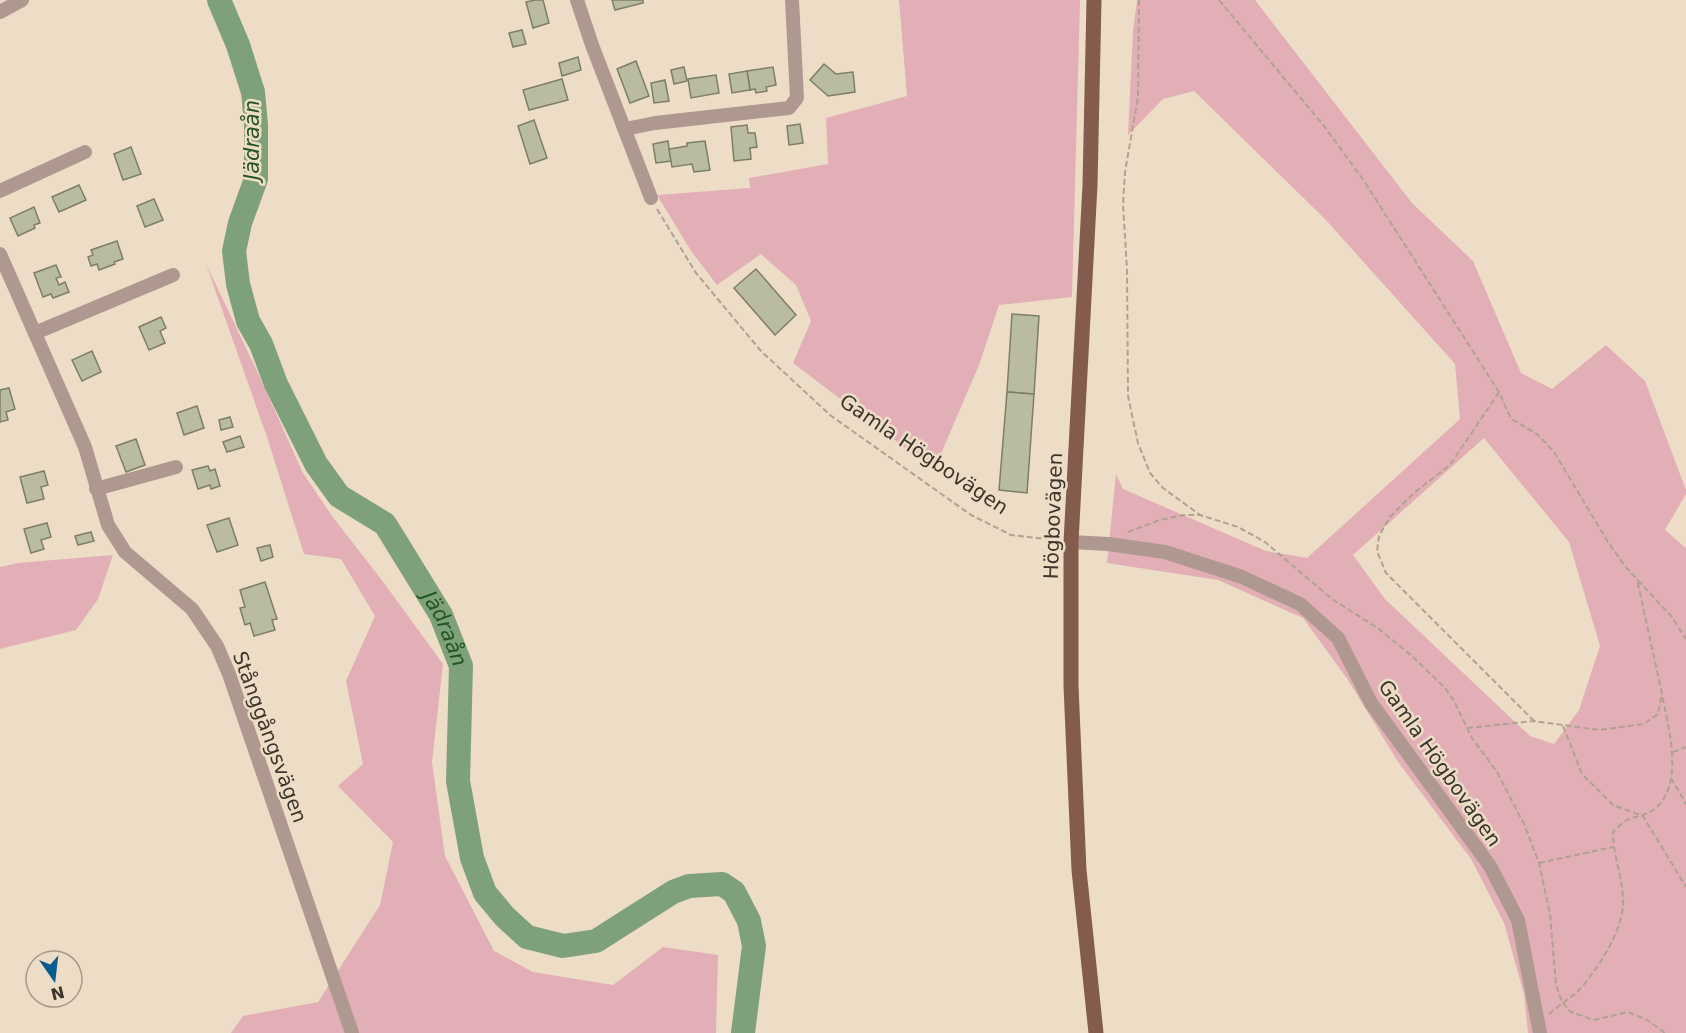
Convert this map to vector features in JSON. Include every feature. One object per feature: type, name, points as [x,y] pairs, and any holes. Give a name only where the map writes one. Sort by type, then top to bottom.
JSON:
[{"type":"main road","name":"Högbovägen","points":[[1094,0],[1090,185],[1071,542],[1071,686],[1079,859],[1096,1033]]},
{"type":"street","points":[[0,12],[22,0]]},
{"type":"street","points":[[577,0],[651,198]]},
{"type":"street","points":[[625,129],[654,123],[789,108],[797,98],[792,0]]},
{"type":"street","points":[[0,191],[85,152]]},
{"type":"street","name":"Stånggångsvägen","points":[[0,254],[85,447],[108,525],[132,559],[192,609],[217,646],[229,674],[352,1033]]},
{"type":"street","points":[[35,333],[172,275]]},
{"type":"street","points":[[96,489],[176,466]]},
{"type":"street","name":"Gamla Högbovägen","points":[[1071,542],[1108,544],[1165,552],[1242,577],[1300,604],[1338,638],[1371,703],[1490,866],[1518,920],[1540,1033]]},
{"type":"path","points":[[1139,0],[1138,97],[1125,172],[1123,204],[1127,270],[1128,396],[1138,443],[1150,473],[1163,488],[1200,515]]},
{"type":"path","points":[[1219,0],[1324,126],[1364,181],[1499,392],[1511,419],[1537,434],[1554,452],[1608,542],[1637,579],[1671,616],[1686,639]]},
{"type":"path","name":"Gamla Högbovägen","points":[[651,198],[696,273],[761,351],[830,415],[971,515],[989,525],[1011,536],[1071,542]]},
{"type":"path","points":[[1499,392],[1450,465],[1415,492],[1390,517],[1379,536],[1377,551],[1386,573],[1534,721]]},
{"type":"path","points":[[1108,544],[1125,533],[1160,520],[1184,514],[1200,515],[1239,528],[1265,542],[1332,599],[1379,629],[1445,688],[1467,728],[1497,772],[1524,824],[1539,863],[1550,914],[1556,984],[1562,1002],[1571,1012],[1594,1020],[1628,1012],[1647,1020],[1665,1033]]},
{"type":"path","points":[[1562,1002],[1576,992],[1594,971],[1616,932],[1623,907],[1621,875],[1613,848],[1613,832],[1626,820],[1643,816],[1655,809],[1664,796],[1671,778],[1673,752],[1637,579]]},
{"type":"path","points":[[1467,728],[1534,721],[1599,730],[1644,724],[1658,714],[1662,694]]},
{"type":"path","points":[[1563,725],[1582,774],[1613,805],[1643,816],[1686,886]]},
{"type":"path","points":[[1673,752],[1686,747]]},
{"type":"path","points":[[1671,778],[1686,804]]},
{"type":"path","points":[[1539,863],[1613,848]]},
{"type":"shaded area","points":[[899,0],[1080,0],[1072,297],[999,305],[979,365],[934,470],[793,363],[811,321],[796,285],[761,254],[717,285],[691,251],[657,195],[750,188],[749,178],[828,164],[826,118],[907,96]]},
{"type":"shaded area","points":[[1137,0],[1255,0],[1412,203],[1473,261],[1521,373],[1552,389],[1606,345],[1645,381],[1686,490],[1686,494],[1665,530],[1686,548],[1686,1033],[1528,1033],[1524,994],[1504,923],[1471,859],[1398,762],[1348,680],[1303,618],[1218,580],[1107,563],[1116,474],[1123,489],[1266,551],[1307,558],[1460,419],[1455,364],[1325,219],[1194,91],[1163,99],[1128,135],[1133,31]],"holes":[[[1484,438],[1569,542],[1600,646],[1579,710],[1554,744],[1530,736],[1385,599],[1353,555]]]},
{"type":"shaded area","points":[[206,264],[303,473],[332,516],[443,664],[432,762],[445,856],[494,951],[533,972],[613,985],[663,947],[718,955],[716,1033],[231,1033],[243,1016],[318,1002],[380,905],[393,842],[338,786],[363,764],[346,681],[375,616],[341,559],[304,554],[267,437]]},
{"type":"shaded area","points":[[113,555],[98,599],[76,630],[0,649],[0,567],[18,563]]},
{"type":"building","points":[[543,0],[549,23],[533,28],[526,2]]},
{"type":"building","points":[[612,0],[643,0],[643,3],[615,10]]},
{"type":"building","points":[[522,30],[526,44],[513,47],[509,33]]},
{"type":"building","points":[[578,57],[581,70],[562,76],[559,63]]},
{"type":"building","points":[[636,61],[649,96],[630,103],[617,69]]},
{"type":"building","points":[[824,64],[836,74],[853,72],[855,92],[828,96],[810,80]]},
{"type":"building","points":[[684,67],[687,81],[674,84],[671,70]]},
{"type":"building","points":[[773,67],[776,85],[766,87],[767,91],[756,93],[755,89],[750,90],[747,71]]},
{"type":"building","points":[[747,71],[750,90],[732,93],[729,74]]},
{"type":"building","points":[[716,75],[719,93],[691,98],[688,79]]},
{"type":"building","points":[[562,79],[568,100],[529,110],[523,90]]},
{"type":"building","points":[[665,80],[669,101],[654,103],[651,83]]},
{"type":"building","points":[[534,120],[547,158],[530,164],[518,126]]},
{"type":"building","points":[[800,124],[803,143],[789,145],[787,126]]},
{"type":"building","points":[[747,125],[748,133],[755,133],[757,147],[750,148],[751,159],[734,161],[731,127]]},
{"type":"building","points":[[668,141],[671,161],[656,163],[653,144]]},
{"type":"building","points":[[705,141],[710,170],[694,172],[692,164],[672,167],[669,149],[687,146],[687,143]]},
{"type":"building","points":[[131,147],[141,174],[123,180],[114,154]]},
{"type":"building","points":[[79,185],[86,200],[59,212],[52,197]]},
{"type":"building","points":[[154,199],[163,220],[145,227],[137,206]]},
{"type":"building","points":[[34,207],[40,223],[18,236],[10,218]]},
{"type":"building","points":[[117,241],[123,259],[99,270],[97,264],[91,266],[88,257],[93,255],[91,250]]},
{"type":"building","points":[[56,265],[61,277],[56,278],[59,285],[65,282],[69,292],[53,298],[51,294],[43,297],[34,273]]},
{"type":"building","points":[[756,269],[796,315],[775,335],[734,288]]},
{"type":"building","points":[[1012,314],[1039,316],[1034,394],[1007,392]]},
{"type":"building","points":[[161,317],[166,328],[160,331],[165,343],[149,350],[139,327]]},
{"type":"building","points":[[92,351],[101,372],[82,381],[72,360]]},
{"type":"building","points":[[9,388],[15,409],[6,412],[8,420],[0,422],[0,390]]},
{"type":"building","points":[[1007,392],[1034,394],[1027,493],[999,490]]},
{"type":"building","points":[[197,406],[204,428],[184,435],[177,413]]},
{"type":"building","points":[[230,417],[233,427],[221,430],[219,420]]},
{"type":"building","points":[[240,436],[244,447],[227,452],[223,442]]},
{"type":"building","points":[[136,439],[145,465],[126,472],[116,446]]},
{"type":"building","points":[[208,466],[210,471],[215,469],[220,486],[211,489],[210,485],[198,489],[192,470]]},
{"type":"building","points":[[44,471],[48,485],[41,487],[44,499],[27,503],[20,477]]},
{"type":"building","points":[[229,518],[238,545],[217,552],[207,525]]},
{"type":"building","points":[[47,523],[51,537],[41,540],[44,549],[31,553],[24,529]]},
{"type":"building","points":[[91,532],[94,541],[78,545],[75,536]]},
{"type":"building","points":[[270,545],[273,557],[261,561],[257,548]]},
{"type":"building","points":[[265,582],[277,619],[272,620],[275,630],[254,636],[250,623],[245,625],[240,608],[245,607],[240,590]]},
{"type":"waterway","name":"Jädraån","points":[[219,0],[238,45],[253,92],[256,125],[256,179],[240,223],[234,251],[238,284],[248,321],[261,344],[276,384],[316,464],[339,496],[385,524],[441,615],[461,666],[458,781],[472,858],[485,893],[505,917],[527,937],[563,946],[596,941],[673,892],[689,886],[722,884],[734,892],[749,921],[754,946],[743,1033]]}]
